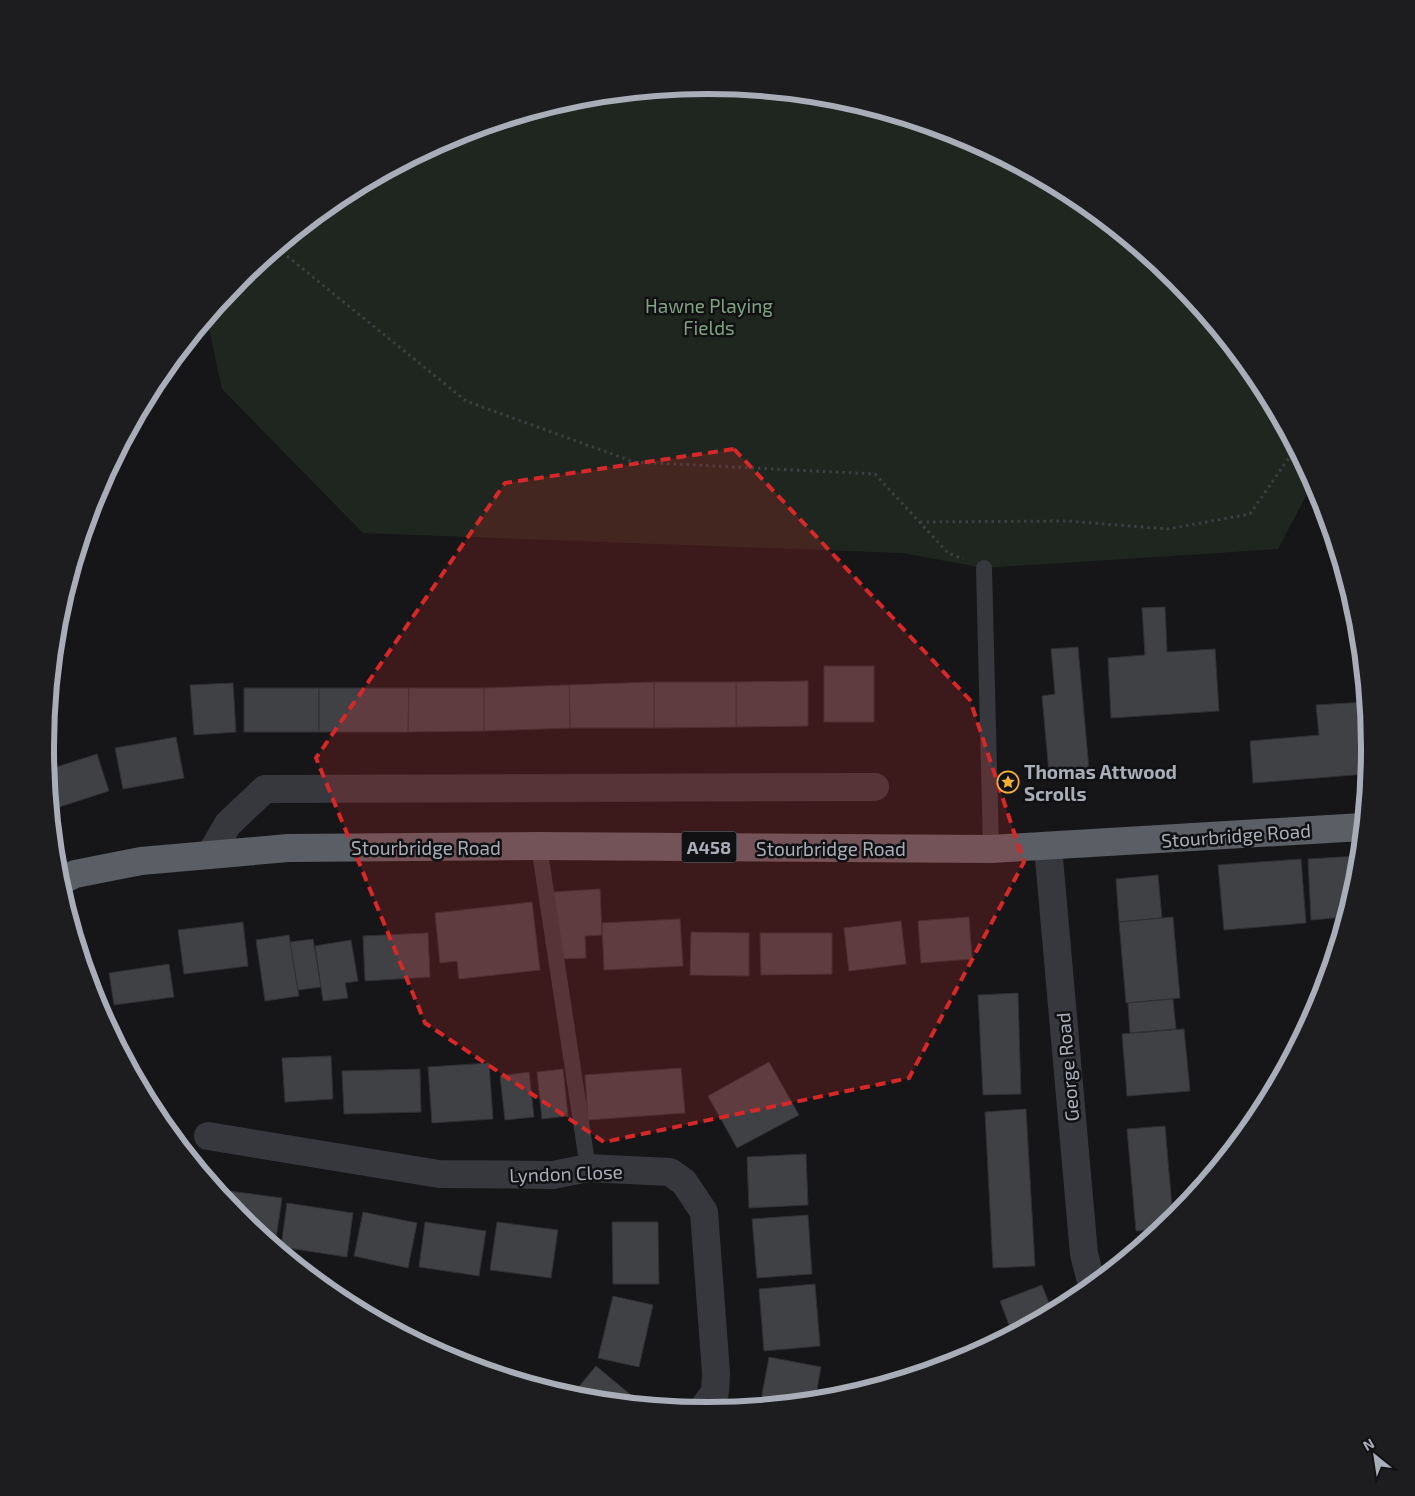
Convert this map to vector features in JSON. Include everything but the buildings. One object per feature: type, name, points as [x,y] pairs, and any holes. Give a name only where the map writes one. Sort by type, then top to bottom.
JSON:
[{"type":"highway","name":"Stourbridge Road","points":[[67,878],[75,874],[141,861],[288,848],[539,846],[991,849],[1357,827]]},
{"type":"street","points":[[210,855],[228,824],[265,789],[874,787]]},
{"type":"street","name":"George Road","points":[[1048,847],[1084,1254],[1090,1278]]},
{"type":"street","name":"Lyndon Close","points":[[208,1136],[439,1174],[552,1175],[588,1168],[670,1172],[684,1182],[704,1212],[716,1373],[715,1392],[708,1402]]},
{"type":"lane","points":[[984,568],[991,849]]},
{"type":"lane","points":[[539,846],[588,1168]]},
{"type":"path","points":[[281,252],[466,401],[634,462],[874,474],[948,553],[984,568]]},
{"type":"path","points":[[919,522],[1068,521],[1168,529],[1250,514],[1291,454]]},
{"type":"highlighted area","points":[[734,449],[970,700],[1024,862],[909,1078],[604,1142],[425,1023],[316,758],[505,483]]},
{"type":"green space","name":"Hawne Playing Fields","points":[[708,94],[793,100],[877,117],[918,129],[958,144],[1034,182],[1071,204],[1105,229],[1139,256],[1170,286],[1226,350],[1274,421],[1308,492],[1278,549],[984,568],[902,553],[363,533],[222,389],[209,326],[216,317],[276,256],[310,229],[344,204],[418,162],[457,144],[497,129],[580,107],[622,100]]},
{"type":"place","name":"Thomas Attwood Scrolls","points":[[1008,782]]}]
